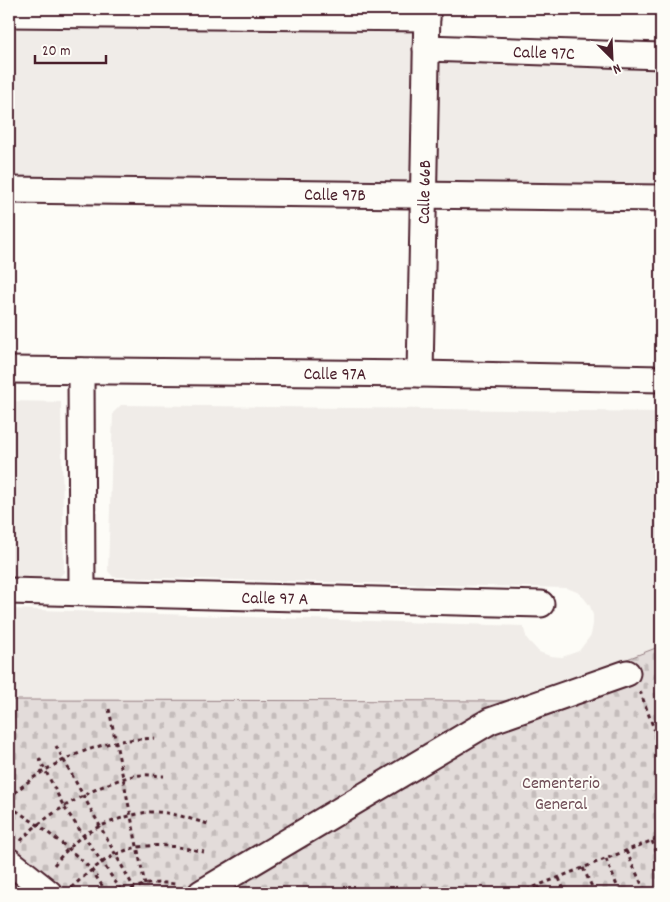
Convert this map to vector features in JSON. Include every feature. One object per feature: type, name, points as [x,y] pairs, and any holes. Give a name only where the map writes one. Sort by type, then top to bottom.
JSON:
[{"type":"street","points":[[9,14],[427,13]]},
{"type":"street","name":"Calle 66B","points":[[420,374],[427,13]]},
{"type":"street","name":"Calle 97C","points":[[426,48],[661,56]]},
{"type":"street","name":"Calle 97B","points":[[9,190],[661,198]]},
{"type":"street","name":"Calle 97A","points":[[9,370],[420,374],[661,379]]},
{"type":"street","points":[[81,371],[82,592]]},
{"type":"street","name":"Calle 97 A","points":[[9,591],[541,604]]},
{"type":"street","points":[[201,893],[490,721],[634,682]]},
{"type":"street","points":[[14,853],[56,884]]},
{"type":"path","points":[[634,682],[661,748]]},
{"type":"path","points":[[109,709],[146,884]]},
{"type":"path","points":[[9,799],[18,789],[46,771],[88,749],[116,742],[156,738]]},
{"type":"path","points":[[56,746],[134,888]]},
{"type":"path","points":[[39,758],[64,807],[123,893]]},
{"type":"path","points":[[14,853],[27,834],[38,825],[84,796],[110,783],[140,774],[164,776]]},
{"type":"path","points":[[9,806],[69,849],[91,869],[107,893]]},
{"type":"path","points":[[56,884],[69,849],[84,836],[100,827],[123,818],[151,812],[179,816],[208,824]]},
{"type":"path","points":[[519,893],[661,837]]},
{"type":"path","points":[[652,841],[661,862]]},
{"type":"path","points":[[56,884],[91,869],[115,854],[138,846],[171,846],[204,852]]},
{"type":"path","points":[[626,851],[645,891]]},
{"type":"path","points":[[606,859],[620,893]]},
{"type":"path","points":[[583,868],[594,893]]},
{"type":"path","points":[[558,878],[565,893]]},
{"type":"path","points":[[538,886],[541,893]]},
{"type":"shaded area","points":[[9,21],[415,21],[412,187],[9,182]]},
{"type":"shaded area","points":[[430,55],[661,63],[661,191],[427,187]]},
{"type":"shaded area","points":[[9,401],[61,402],[64,572],[57,580],[9,580]]},
{"type":"shaded area","points":[[121,405],[661,412],[661,646],[518,701],[9,700],[9,609],[523,626],[527,639],[539,652],[550,656],[562,657],[579,651],[591,635],[593,615],[590,606],[577,592],[567,588],[113,577],[108,571],[113,413]]},
{"type":"green space","name":"Cementerio General","points":[[661,646],[661,893],[9,893],[9,700],[518,701]]}]
